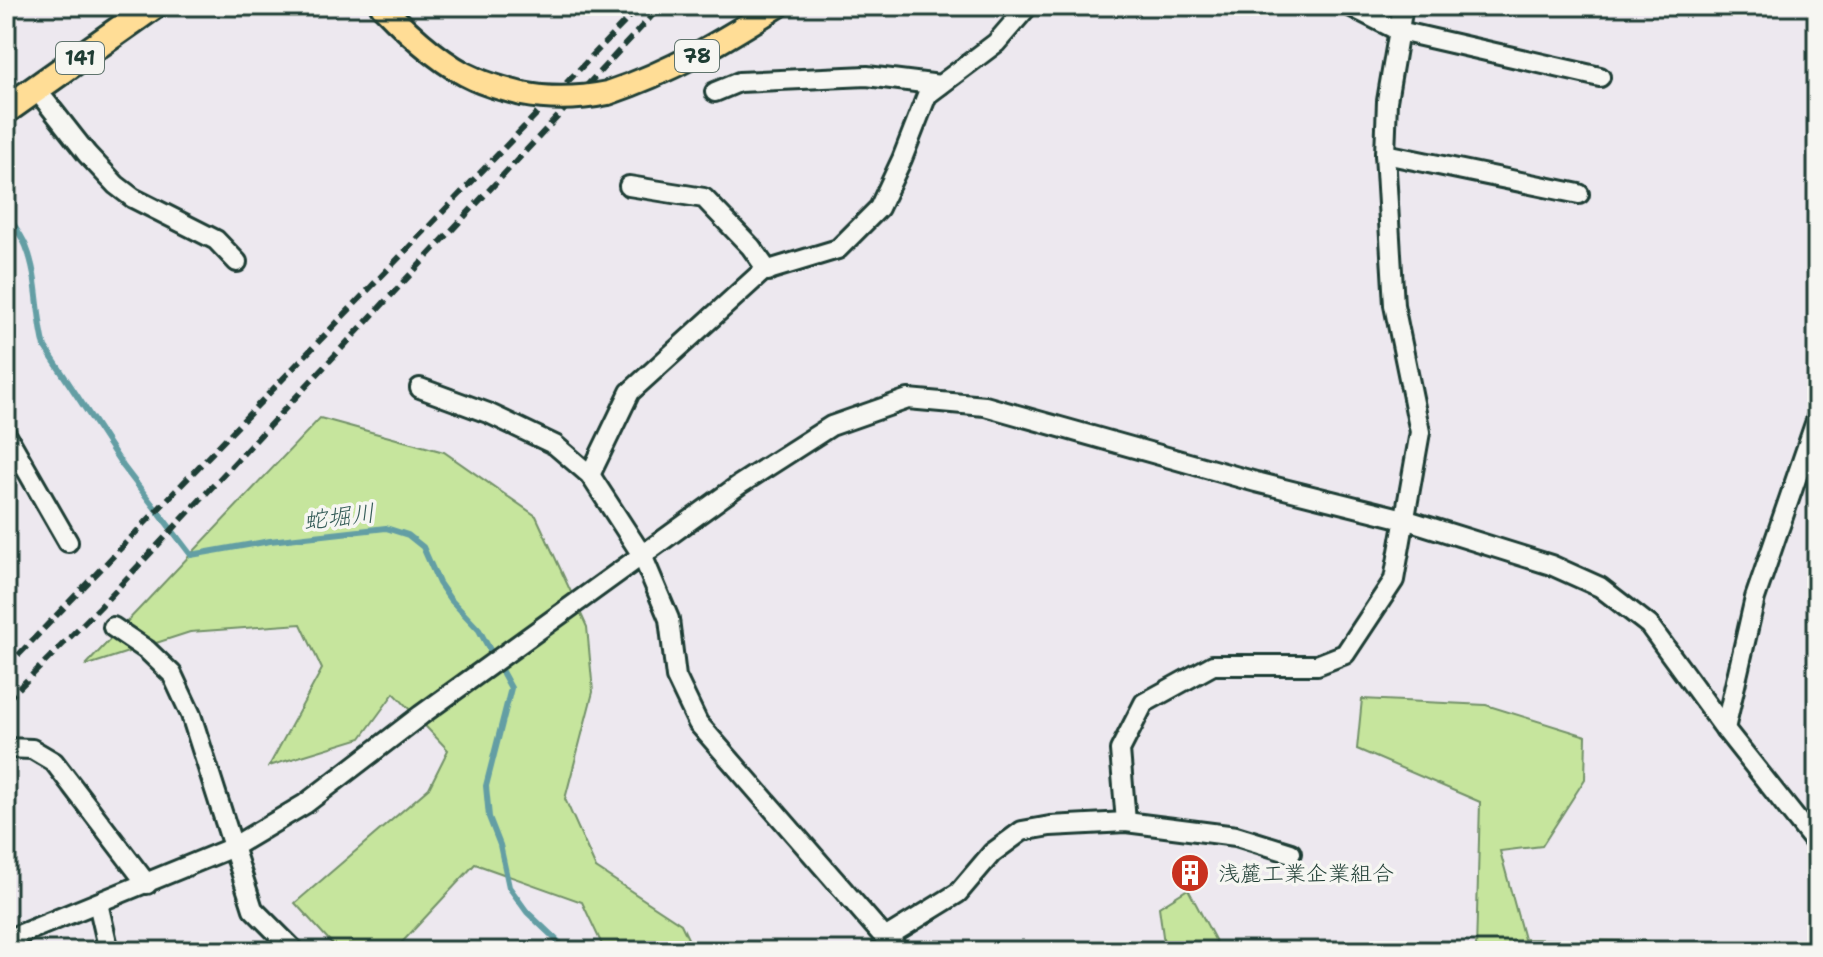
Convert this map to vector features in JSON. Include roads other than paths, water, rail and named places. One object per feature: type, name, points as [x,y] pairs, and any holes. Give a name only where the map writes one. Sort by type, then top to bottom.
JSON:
[{"type":"highway","name":"141","points":[[6,110],[153,6]]},
{"type":"main road","name":"78","points":[[382,6],[428,48],[473,79],[522,94],[579,99],[653,78],[703,53],[778,6]]},
{"type":"street","points":[[590,475],[630,392],[762,272],[838,249],[879,208],[927,95],[996,43],[1028,6]]},
{"type":"street","points":[[1350,6],[1399,31],[1600,77]]},
{"type":"street","points":[[1126,822],[1120,750],[1144,703],[1213,665],[1317,665],[1345,654],[1394,580],[1420,432],[1394,305],[1385,154],[1387,101],[1403,6]]},
{"type":"street","points":[[715,92],[739,82],[867,76],[940,85]]},
{"type":"street","points":[[36,89],[87,154],[116,185],[133,198],[216,240],[237,262]]},
{"type":"street","points":[[1385,154],[1579,194]]},
{"type":"street","points":[[629,186],[704,198],[751,247],[768,271]]},
{"type":"street","points":[[420,388],[488,413],[555,445],[590,475],[642,555],[669,619],[676,677],[698,723],[885,938],[901,951]]},
{"type":"street","points":[[6,940],[231,848],[305,804],[421,715],[739,485],[831,426],[908,399],[985,406],[1256,482],[1404,519],[1551,565],[1600,587],[1649,625],[1725,729],[1817,845]]},
{"type":"street","points":[[1725,729],[1755,598],[1817,418]]},
{"type":"street","points":[[6,434],[68,542]]},
{"type":"street","points":[[113,627],[156,658],[172,674],[181,690],[253,909],[295,951]]},
{"type":"street","points":[[6,748],[32,749],[54,762],[147,884]]},
{"type":"street","points":[[885,938],[958,893],[992,853],[1022,831],[1050,826],[1126,822],[1236,836],[1291,853]]},
{"type":"street","points":[[98,903],[109,951]]},
{"type":"waterway","name":"蛇堀川","points":[[6,213],[30,258],[45,347],[123,466],[191,555],[270,541],[386,528],[408,535],[423,547],[439,583],[479,630],[511,688],[486,786],[489,817],[500,845],[509,887],[527,912],[568,951]]},
{"type":"railway","points":[[6,668],[640,6]]},
{"type":"railway","points":[[6,701],[100,607],[661,6]]},
{"type":"place","name":"浅麓工業企業組合","points":[[1190,873]]}]
